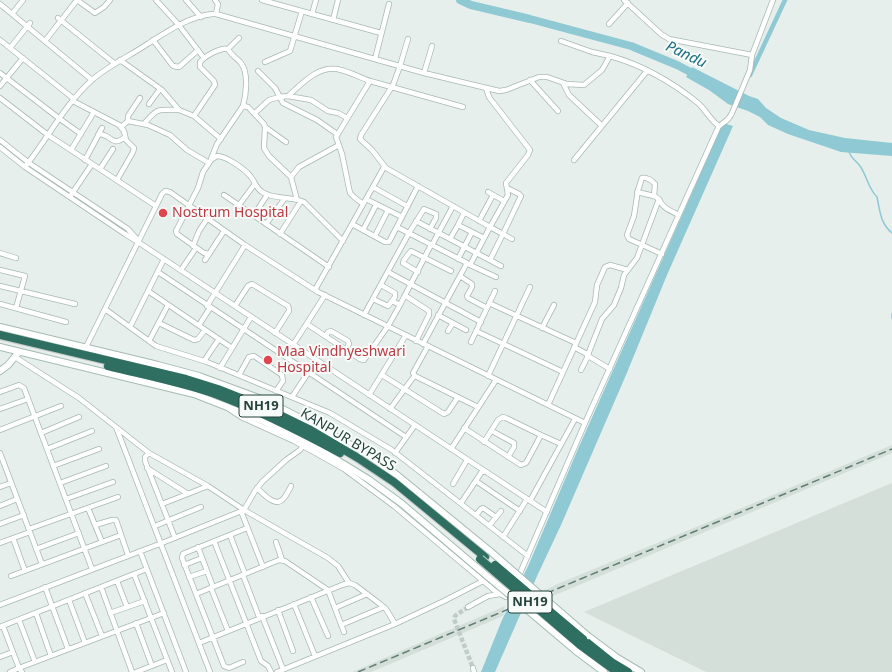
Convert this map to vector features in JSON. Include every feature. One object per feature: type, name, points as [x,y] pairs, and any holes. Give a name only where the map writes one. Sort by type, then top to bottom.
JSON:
[{"type":"highway","name":"KANPUR BYPASS","points":[[0,335],[205,385],[266,408],[309,429],[358,458],[394,482],[485,556],[582,643],[628,672]]},
{"type":"highway","name":"KANPUR BYPASS","points":[[0,340],[184,384],[262,412],[306,434],[356,462],[388,485],[617,672]]},
{"type":"main road","points":[[0,327],[86,347],[218,382],[273,404],[362,451],[397,476],[519,576],[582,643],[604,672]]},
{"type":"main road","points":[[0,347],[17,355],[194,394],[263,421],[319,449],[368,479],[401,503],[582,643],[616,657],[641,672]]},
{"type":"main road","points":[[1,370],[17,355]]},
{"type":"street","points":[[12,14],[23,0]]},
{"type":"street","points":[[45,41],[59,19],[77,0],[94,14],[104,7],[110,0]]},
{"type":"street","points":[[156,0],[178,24],[204,58]]},
{"type":"street","points":[[186,0],[200,17]]},
{"type":"street","points":[[262,0],[381,33]]},
{"type":"street","points":[[312,14],[316,0]]},
{"type":"street","points":[[333,20],[338,0]]},
{"type":"street","points":[[224,405],[241,417],[285,436],[344,469],[394,506],[483,581],[500,594],[506,597],[510,596],[585,423],[719,126],[729,120],[750,70],[752,55],[773,0]]},
{"type":"street","points":[[216,14],[218,1]]},
{"type":"street","points":[[609,24],[626,2],[661,34],[669,39],[752,55]]},
{"type":"street","points":[[0,4],[29,25],[45,41],[92,80]]},
{"type":"street","points":[[375,59],[389,4]]},
{"type":"street","points":[[265,62],[290,51],[302,11]]},
{"type":"street","points":[[27,165],[74,100],[92,80],[114,63],[178,24],[207,14],[216,14],[424,73],[503,91],[539,77],[547,77],[563,84],[577,86],[584,85],[604,68],[610,56]]},
{"type":"street","points":[[59,19],[114,63]]},
{"type":"street","points":[[10,48],[29,25]]},
{"type":"street","points":[[194,116],[215,85],[214,81],[200,67],[200,62],[204,58],[223,49],[228,49],[239,38]]},
{"type":"street","points":[[408,39],[392,87],[360,139],[372,150],[384,167],[512,239]]},
{"type":"street","points":[[0,40],[74,100],[94,112],[116,122],[121,127],[127,142],[134,146],[134,150],[117,180]]},
{"type":"street","points":[[153,40],[173,66],[179,67],[198,50]]},
{"type":"street","points":[[561,41],[592,52],[610,56],[663,78],[700,105],[719,126]]},
{"type":"street","points":[[424,73],[432,46]]},
{"type":"street","points":[[209,254],[204,253],[194,247],[177,234],[176,231],[198,188],[203,172],[221,139],[243,106],[246,87],[244,69],[241,63],[229,52],[228,49]]},
{"type":"street","points":[[0,86],[23,58]]},
{"type":"street","points":[[120,60],[160,89],[179,110]]},
{"type":"street","points":[[288,96],[322,70],[339,70],[370,81],[463,107]]},
{"type":"street","points":[[258,71],[273,85],[283,103],[317,120],[337,134]]},
{"type":"street","points":[[574,160],[647,71]]},
{"type":"street","points":[[0,73],[81,134]]},
{"type":"street","points":[[530,80],[558,110]]},
{"type":"street","points":[[370,81],[346,118],[336,137],[350,193],[354,197],[365,202],[376,204],[402,217]]},
{"type":"street","points":[[563,84],[569,95],[602,126]]},
{"type":"street","points":[[415,376],[413,373],[438,315],[460,276],[476,253],[508,194],[506,183],[528,155],[530,150],[489,97],[486,88]]},
{"type":"street","points":[[149,104],[160,89]]},
{"type":"street","points":[[254,113],[265,102],[279,97],[288,96],[311,100],[328,111],[338,113],[346,118]]},
{"type":"street","points":[[0,98],[48,135],[156,206]]},
{"type":"street","points":[[121,127],[128,121],[128,116],[140,98]]},
{"type":"street","points":[[243,106],[248,107],[265,127],[286,142]]},
{"type":"street","points":[[144,124],[154,112],[158,110],[179,110],[194,116],[221,139]]},
{"type":"street","points":[[71,150],[94,112]]},
{"type":"street","points":[[128,121],[144,124],[170,135],[187,150],[210,161]]},
{"type":"street","points":[[265,127],[264,148],[269,156],[291,177],[299,200],[280,234]]},
{"type":"street","points":[[85,160],[102,128]]},
{"type":"street","points":[[98,135],[102,134],[117,142],[125,138]]},
{"type":"street","points":[[0,140],[27,165]]},
{"type":"street","points":[[291,177],[299,167],[338,145]]},
{"type":"street","points":[[0,147],[128,229],[138,242],[547,512]]},
{"type":"street","points":[[100,169],[113,149]]},
{"type":"street","points":[[210,161],[217,156],[227,158],[251,177],[254,184],[262,192],[268,195],[304,202],[343,241]]},
{"type":"street","points":[[72,194],[92,164]]},
{"type":"street","points":[[316,290],[384,167]]},
{"type":"street","points":[[654,196],[655,184],[646,178],[641,180],[634,216],[627,236],[662,254]]},
{"type":"street","points":[[239,205],[254,184]]},
{"type":"street","points":[[352,224],[385,242],[389,242],[418,186]]},
{"type":"street","points":[[373,187],[407,206]]},
{"type":"street","points":[[490,260],[521,196],[507,188]]},
{"type":"street","points":[[86,347],[162,194],[165,191],[170,192],[245,245],[325,295],[585,423]]},
{"type":"street","points":[[488,192],[504,201]]},
{"type":"street","points":[[638,192],[654,196],[659,199],[660,204],[665,208],[679,215]]},
{"type":"street","points":[[224,195],[329,266]]},
{"type":"street","points":[[254,216],[268,195]]},
{"type":"street","points":[[479,221],[493,195]]},
{"type":"street","points":[[266,224],[285,198]]},
{"type":"street","points":[[610,370],[588,356],[589,352],[602,319],[614,305],[621,288],[624,275],[634,263],[659,199]]},
{"type":"street","points":[[363,230],[376,204]]},
{"type":"street","points":[[307,324],[360,359],[364,360],[388,326],[453,206]]},
{"type":"street","points":[[364,315],[408,233],[424,209],[435,213],[436,218],[430,229]]},
{"type":"street","points":[[375,236],[388,210]]},
{"type":"street","points":[[450,239],[464,213]]},
{"type":"street","points":[[181,270],[194,247],[199,231],[208,219]]},
{"type":"street","points":[[416,221],[501,266]]},
{"type":"street","points":[[458,225],[484,238]]},
{"type":"street","points":[[397,227],[496,277]]},
{"type":"street","points":[[205,260],[224,230]]},
{"type":"street","points":[[458,259],[472,232]]},
{"type":"street","points":[[199,325],[215,293],[245,245]]},
{"type":"street","points":[[418,272],[404,265],[404,260],[411,251],[451,271]]},
{"type":"street","points":[[0,253],[16,258]]},
{"type":"street","points":[[266,258],[270,253]]},
{"type":"street","points":[[130,327],[164,259]]},
{"type":"street","points":[[548,405],[595,302],[597,285],[605,267],[610,265],[628,270]]},
{"type":"street","points":[[0,270],[25,276],[16,308]]},
{"type":"street","points":[[158,272],[243,330],[406,437]]},
{"type":"street","points":[[388,272],[481,322]]},
{"type":"street","points":[[460,276],[472,284],[468,298],[516,316],[542,328],[575,345],[586,353],[588,356],[581,370]]},
{"type":"street","points":[[235,306],[248,286],[252,284],[288,306],[289,309],[275,333]]},
{"type":"street","points":[[373,299],[388,306],[392,301],[395,293],[381,285]]},
{"type":"street","points":[[0,286],[75,304]]},
{"type":"street","points":[[488,376],[530,287]]},
{"type":"street","points":[[471,342],[495,291]]},
{"type":"street","points":[[148,292],[232,348]]},
{"type":"street","points":[[293,345],[325,295]]},
{"type":"street","points":[[404,297],[406,296],[430,313],[416,340]]},
{"type":"street","points":[[392,301],[400,305]]},
{"type":"street","points":[[0,304],[66,322]]},
{"type":"street","points":[[149,341],[168,305]]},
{"type":"street","points":[[542,328],[554,305]]},
{"type":"street","points":[[105,309],[156,346],[204,361],[330,413],[395,453],[528,556]]},
{"type":"street","points":[[438,315],[466,330]]},
{"type":"street","points":[[220,368],[251,317]]},
{"type":"street","points":[[159,323],[196,340],[205,330]]},
{"type":"street","points":[[448,331],[452,323]]},
{"type":"street","points":[[326,336],[328,332],[331,331],[348,341],[349,344],[346,350]]},
{"type":"street","points":[[476,331],[563,372]]},
{"type":"street","points":[[369,395],[406,336]]},
{"type":"street","points":[[204,361],[219,339]]},
{"type":"street","points":[[17,355],[79,398],[149,453],[208,486],[243,510],[328,558],[338,566],[349,584]]},
{"type":"street","points":[[239,375],[249,357],[252,356],[282,375],[283,381],[276,391]]},
{"type":"street","points":[[292,397],[316,360]]},
{"type":"street","points":[[382,375],[444,414],[448,412],[458,397]]},
{"type":"street","points":[[390,409],[415,376]]},
{"type":"street","points":[[415,376],[478,407]]},
{"type":"street","points":[[451,449],[496,380]]},
{"type":"street","points":[[0,392],[19,385],[24,388],[92,569]]},
{"type":"street","points":[[0,409],[28,399]]},
{"type":"street","points":[[0,430],[61,406]]},
{"type":"street","points":[[484,442],[498,420],[503,417],[561,444]]},
{"type":"street","points":[[41,433],[79,418]]},
{"type":"street","points":[[503,537],[529,500],[575,418]]},
{"type":"street","points":[[395,453],[415,425]]},
{"type":"street","points":[[115,426],[162,543],[210,672]]},
{"type":"street","points":[[464,428],[508,458],[518,464],[524,465],[541,435]]},
{"type":"street","points":[[47,449],[92,431]]},
{"type":"street","points":[[492,431],[514,443],[514,447],[508,458]]},
{"type":"street","points":[[0,605],[155,546],[243,510],[257,488],[280,464],[300,450],[303,446]]},
{"type":"street","points":[[53,466],[99,449]]},
{"type":"street","points":[[0,453],[2,466],[11,483],[42,564]]},
{"type":"street","points":[[149,453],[145,459],[147,468],[175,538]]},
{"type":"street","points":[[453,484],[467,460]]},
{"type":"street","points":[[60,483],[106,466]]},
{"type":"street","points":[[147,468],[188,494]]},
{"type":"street","points":[[461,503],[482,470]]},
{"type":"street","points":[[476,481],[520,511]]},
{"type":"street","points":[[66,499],[112,482]]},
{"type":"street","points":[[0,487],[11,483]]},
{"type":"street","points":[[162,504],[208,486]]},
{"type":"street","points":[[257,488],[270,500],[278,502],[282,500],[291,486]]},
{"type":"street","points":[[0,543],[118,497]]},
{"type":"street","points":[[0,506],[17,499]]},
{"type":"street","points":[[155,526],[201,507]]},
{"type":"street","points":[[88,508],[102,542]]},
{"type":"street","points":[[476,515],[483,508],[496,517]]},
{"type":"street","points":[[243,510],[248,528],[263,567]]},
{"type":"street","points":[[489,526],[501,511]]},
{"type":"street","points":[[0,524],[24,515]]},
{"type":"street","points":[[95,526],[116,520],[128,555]]},
{"type":"street","points":[[243,662],[226,668],[182,558],[183,554],[198,547],[248,528]]},
{"type":"street","points":[[36,549],[79,533]]},
{"type":"street","points":[[11,576],[121,535]]},
{"type":"street","points":[[230,535],[261,617],[283,669]]},
{"type":"street","points":[[13,538],[25,571]]},
{"type":"street","points":[[214,541],[261,661],[268,666],[271,672]]},
{"type":"street","points":[[276,542],[282,560]]},
{"type":"street","points":[[198,547],[228,631]]},
{"type":"street","points":[[140,551],[186,672]]},
{"type":"street","points":[[184,565],[202,558]]},
{"type":"street","points":[[196,594],[282,560],[288,562],[328,590],[344,632]]},
{"type":"street","points":[[21,670],[2,627],[147,569]]},
{"type":"street","points":[[189,577],[207,571]]},
{"type":"street","points":[[134,574],[172,672]]},
{"type":"street","points":[[116,581],[127,607]]},
{"type":"street","points":[[277,672],[395,624],[483,581]]},
{"type":"street","points":[[199,643],[328,590],[349,584],[355,586],[384,607],[395,624]]},
{"type":"street","points":[[45,587],[68,649]]},
{"type":"street","points":[[101,587],[132,672]]},
{"type":"street","points":[[85,593],[102,636]]},
{"type":"street","points":[[335,608],[367,594]]},
{"type":"street","points":[[468,607],[488,596],[500,594]]},
{"type":"street","points":[[311,597],[328,636]]},
{"type":"street","points":[[69,600],[85,643]]},
{"type":"street","points":[[110,613],[145,601]]},
{"type":"street","points":[[294,604],[315,656]]},
{"type":"street","points":[[341,625],[384,607]]},
{"type":"street","points":[[278,610],[293,651]]},
{"type":"street","points":[[36,613],[51,656]]},
{"type":"street","points":[[10,672],[21,670],[35,662],[164,613]]},
{"type":"street","points":[[19,620],[35,662]]},
{"type":"street","points":[[136,623],[152,666]]},
{"type":"street","points":[[0,657],[13,652]]},
{"type":"street","points":[[136,672],[167,660]]},
{"type":"shaded area","points":[[892,445],[892,453],[534,604],[531,597],[562,582]]},
{"type":"shaded area","points":[[892,483],[892,672],[706,672],[584,612]]},
{"type":"shaded area","points":[[505,606],[503,616],[371,672],[352,672]]},
{"type":"water","points":[[692,67],[749,96],[758,99],[766,108],[781,118],[809,130],[845,138],[892,143],[892,156],[841,152],[788,134],[768,125],[760,117],[748,111],[728,104],[709,90],[686,77]]},
{"type":"water","points":[[723,123],[733,126],[667,275],[626,375],[561,525],[495,672],[481,672],[502,620],[529,564],[578,449]]},
{"type":"waterway","name":"Pandu","points":[[460,0],[471,5],[631,46],[677,65],[698,76]]},
{"type":"waterway","points":[[750,75],[785,0]]},
{"type":"waterway","points":[[849,151],[862,170],[877,197],[883,221],[892,233]]},
{"type":"tunnel","points":[[468,607],[455,616],[454,619],[473,668]]},
{"type":"railway","points":[[358,672],[892,449]]},
{"type":"place","name":"Nostrum Hospital","points":[[163,213]]},
{"type":"place","name":"Maa Vindhyeshwari Hospital","points":[[268,360]]}]
